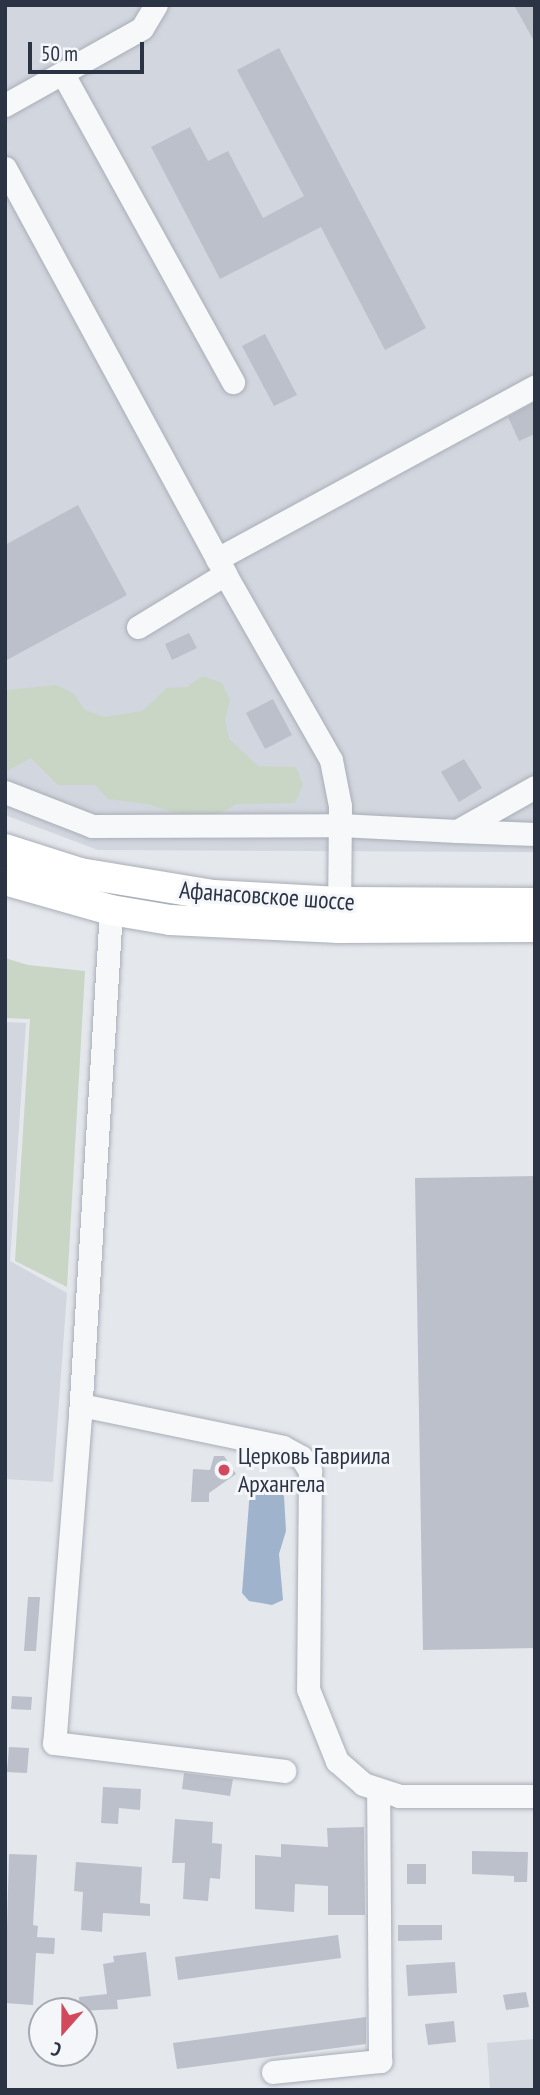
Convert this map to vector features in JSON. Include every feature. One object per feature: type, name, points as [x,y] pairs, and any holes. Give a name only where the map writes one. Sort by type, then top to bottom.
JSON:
[{"type":"main road","name":"Афанасовское шоссе","points":[[5,849],[135,885],[339,915],[535,928]]},
{"type":"main road","name":"Афанасовское шоссе","points":[[5,880],[111,910],[170,920],[339,915],[535,903]]},
{"type":"lane","points":[[5,105],[142,28],[156,5]]},
{"type":"lane","points":[[63,74],[233,382]]},
{"type":"lane","points":[[5,168],[221,566],[331,760],[340,825],[339,915]]},
{"type":"lane","points":[[138,627],[221,566],[535,386]]},
{"type":"lane","points":[[457,831],[535,787]]},
{"type":"lane","points":[[5,793],[92,826],[340,825],[535,834]]},
{"type":"lane","points":[[111,910],[80,1405],[54,1743],[284,1771]]},
{"type":"lane","points":[[80,1405],[283,1447],[301,1457],[310,1471],[308,1689],[337,1761],[378,1792],[399,1796],[535,1796]]},
{"type":"lane","points":[[273,2072],[380,2061],[378,1792]]},
{"type":"shaded area","points":[[5,5],[535,5],[535,852],[98,850],[5,815]]},
{"type":"shaded area","points":[[5,1022],[26,1023],[10,1261],[67,1293],[53,1482],[5,1479]]},
{"type":"shaded area","points":[[535,2039],[535,2090],[490,2090],[487,2043]]},
{"type":"green space","points":[[203,676],[222,683],[230,700],[225,720],[229,739],[258,766],[296,767],[303,785],[295,803],[237,804],[203,822],[147,804],[108,799],[95,785],[58,785],[31,758],[5,772],[5,690],[57,685],[74,694],[85,710],[104,717],[142,711],[167,688],[187,687]]},
{"type":"green space","points":[[5,958],[28,965],[85,971],[67,1287],[15,1261],[30,1019],[5,1018]]},
{"type":"water","points":[[271,1478],[284,1496],[286,1531],[279,1554],[283,1600],[272,1605],[249,1601],[242,1593],[250,1490]]},
{"type":"building","points":[[514,5],[535,5],[535,43]]},
{"type":"building","points":[[279,48],[426,328],[385,350],[321,227],[220,279],[151,147],[190,127],[208,161],[228,151],[263,218],[304,196],[237,70]]},
{"type":"building","points":[[265,334],[297,395],[274,406],[242,346]]},
{"type":"building","points":[[535,402],[535,434],[519,441],[508,417]]},
{"type":"building","points":[[78,505],[127,595],[5,661],[5,545]]},
{"type":"building","points":[[189,633],[197,648],[172,660],[165,644]]},
{"type":"building","points":[[273,699],[292,735],[265,749],[246,713]]},
{"type":"building","points":[[464,759],[482,788],[459,802],[441,772]]},
{"type":"building","points":[[535,1176],[535,1648],[423,1650],[415,1178]]},
{"type":"building","points":[[214,1456],[224,1456],[236,1474],[209,1493],[209,1502],[191,1502],[193,1469],[210,1470]]},
{"type":"building","points":[[28,1597],[40,1597],[36,1651],[24,1651]]},
{"type":"building","points":[[12,1696],[32,1697],[31,1710],[11,1709]]},
{"type":"building","points":[[9,1747],[29,1748],[27,1773],[7,1772]]},
{"type":"building","points":[[184,1773],[233,1779],[230,1796],[182,1789]]},
{"type":"building","points":[[103,1787],[141,1789],[140,1810],[119,1808],[118,1824],[101,1823]]},
{"type":"building","points":[[175,1819],[213,1822],[212,1843],[222,1844],[220,1879],[210,1878],[208,1901],[183,1899],[185,1863],[172,1863]]},
{"type":"building","points":[[364,1827],[365,1915],[328,1915],[328,1886],[295,1884],[294,1912],[255,1909],[255,1855],[281,1857],[281,1844],[328,1847],[327,1828]]},
{"type":"building","points":[[472,1851],[528,1852],[527,1882],[514,1882],[514,1876],[472,1874]]},
{"type":"building","points":[[9,1854],[37,1855],[33,1925],[38,1926],[37,1937],[55,1938],[54,1954],[36,1953],[33,1997],[28,1997],[28,2005],[5,2003]]},
{"type":"building","points":[[76,1862],[142,1867],[140,1903],[150,1904],[150,1916],[103,1913],[102,1932],[81,1930],[83,1892],[74,1891]]},
{"type":"building","points":[[407,1864],[426,1864],[426,1884],[407,1884]]},
{"type":"building","points":[[398,1925],[442,1925],[442,1940],[398,1941]]},
{"type":"building","points":[[338,1935],[341,1958],[178,1980],[175,1957]]},
{"type":"building","points":[[146,1952],[151,1996],[117,2000],[118,2009],[98,2010],[98,1997],[79,1997],[107,1994],[103,1964],[114,1962],[113,1956]]},
{"type":"building","points":[[455,1962],[457,1993],[408,1996],[406,1965]]},
{"type":"building","points":[[526,1992],[529,2007],[506,2010],[503,1995]]},
{"type":"building","points":[[366,2017],[366,2044],[177,2069],[173,2043]]},
{"type":"building","points":[[454,2021],[456,2042],[428,2045],[425,2024]]},
{"type":"place","name":"Церковь Гавриила Архангела","points":[[224,1470]]}]
